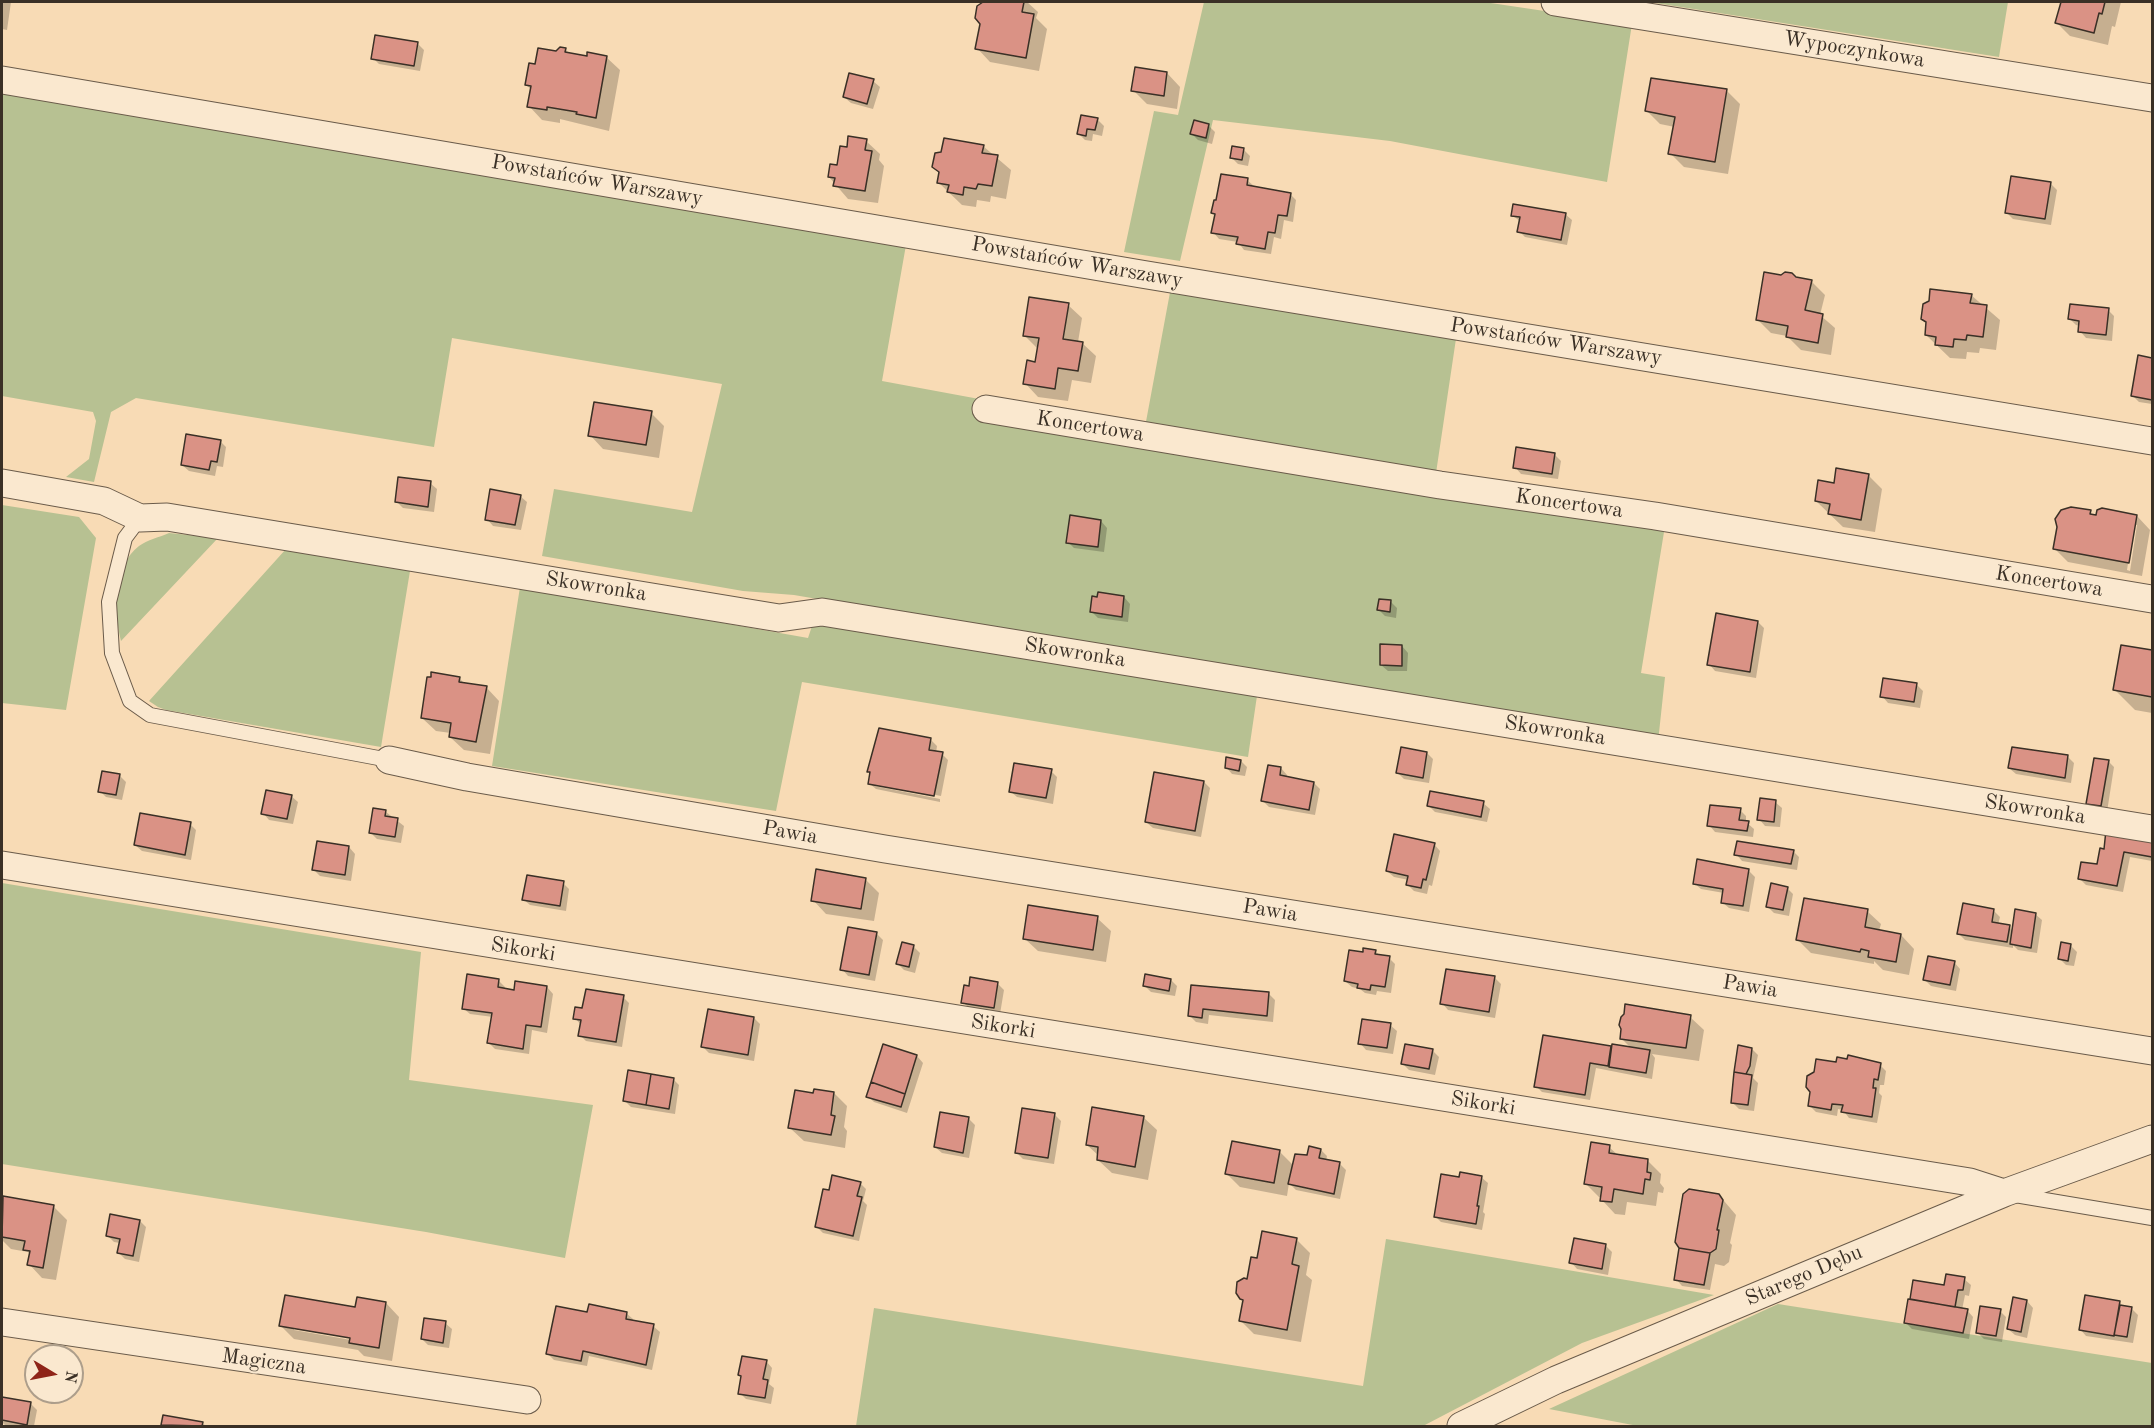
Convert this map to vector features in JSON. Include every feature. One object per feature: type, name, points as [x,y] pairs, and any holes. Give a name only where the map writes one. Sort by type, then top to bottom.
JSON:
[{"type":"street","name":"Wypoczynkowa","points":[[1555,2],[2152,98]]},
{"type":"street","name":"Powstańców Warszawy","points":[[2,81],[1118,270],[2152,441]]},
{"type":"street","name":"Koncertowa","points":[[986,410],[1440,485],[1656,516],[2152,599]]},
{"type":"street","name":"Skowronka","points":[[2,483],[104,501],[140,518],[167,517],[779,618],[822,612],[2152,829]]},
{"type":"street","name":"Pawia","points":[[389,760],[467,777],[885,849],[2152,1051]]},
{"type":"street","name":"Sikorki","points":[[2,865],[1958,1180],[2004,1193]]},
{"type":"street","name":"Starego Dębu","points":[[1461,1426],[1567,1375],[2004,1193],[2152,1139]]},
{"type":"street","name":"Magiczna","points":[[2,1322],[527,1400]]},
{"type":"lane","points":[[140,518],[125,537],[109,602],[112,654],[130,701],[150,715],[389,760]]},
{"type":"lane","points":[[2004,1193],[2152,1218]]},
{"type":"green space","points":[[1204,2],[1484,2],[1632,24],[1607,182],[1390,141],[1213,120],[1180,261],[1124,252],[1154,111],[1178,115]]},
{"type":"green space","points":[[1649,2],[2008,2],[1999,57]]},
{"type":"green space","points":[[2,89],[906,245],[882,381],[1665,526],[1641,673],[1665,677],[1658,742],[794,595],[743,591],[542,556],[554,489],[692,512],[722,384],[452,338],[434,447],[136,398],[111,412],[94,482],[66,477],[89,459],[96,421],[93,412],[2,396]]},
{"type":"green space","points":[[1171,287],[1457,332],[1436,473],[1145,427]]},
{"type":"green space","points":[[2,505],[79,517],[96,538],[66,710],[2,703]]},
{"type":"green space","points":[[169,533],[218,538],[121,641],[117,604],[120,577],[124,565],[130,554],[139,546]]},
{"type":"green space","points":[[286,549],[410,571],[381,747],[166,710],[149,701]]},
{"type":"green space","points":[[520,587],[808,638],[813,623],[1161,681],[1258,689],[1248,757],[802,682],[776,811],[492,766]]},
{"type":"green space","points":[[2,883],[421,952],[409,1080],[593,1105],[565,1258],[426,1232],[2,1164]]},
{"type":"green space","points":[[1386,1239],[1714,1295],[1582,1343],[1423,1426],[856,1426],[874,1308],[1363,1386]]},
{"type":"green space","points":[[1778,1304],[2152,1363],[2152,1426],[1638,1426],[1549,1409]]},
{"type":"building","points":[[983,2],[1024,2],[1022,12],[1034,14],[1026,58],[975,49],[980,24],[975,18],[977,6]]},
{"type":"building","points":[[2061,2],[2105,2],[2102,14],[2099,13],[2094,33],[2055,23]]},
{"type":"building","points":[[375,35],[418,42],[414,66],[371,59]]},
{"type":"building","points":[[560,47],[566,48],[565,52],[587,56],[587,52],[607,56],[596,118],[547,107],[547,110],[527,107],[531,86],[525,85],[529,63],[535,64],[538,48],[556,51]]},
{"type":"building","points":[[1135,67],[1167,72],[1164,96],[1131,91]]},
{"type":"building","points":[[849,73],[874,79],[867,104],[843,97]]},
{"type":"building","points":[[1651,78],[1727,89],[1715,162],[1668,154],[1675,117],[1645,111]]},
{"type":"building","points":[[1081,115],[1098,118],[1095,130],[1087,129],[1086,136],[1077,134]]},
{"type":"building","points":[[1194,120],[1209,124],[1206,138],[1190,134]]},
{"type":"building","points":[[848,136],[867,139],[865,150],[872,151],[865,191],[833,186],[835,178],[828,177],[830,164],[837,165],[840,146],[847,147]]},
{"type":"building","points":[[944,138],[984,145],[982,153],[998,155],[992,186],[978,184],[976,189],[964,187],[963,195],[947,192],[949,185],[937,183],[939,172],[932,167],[935,153],[941,152]]},
{"type":"building","points":[[1232,146],[1244,148],[1242,160],[1230,158]]},
{"type":"building","points":[[1221,174],[1248,178],[1247,185],[1291,193],[1287,216],[1278,215],[1275,233],[1268,232],[1265,249],[1236,244],[1238,237],[1211,233],[1215,214],[1211,213]]},
{"type":"building","points":[[2011,176],[2051,182],[2045,219],[2005,213]]},
{"type":"building","points":[[1513,204],[1566,213],[1561,240],[1517,232],[1520,217],[1511,216]]},
{"type":"building","points":[[1764,272],[1781,275],[1785,272],[1792,273],[1796,277],[1812,280],[1805,310],[1823,314],[1818,343],[1786,337],[1788,326],[1756,320]]},
{"type":"building","points":[[1930,289],[1972,294],[1970,303],[1987,305],[1983,337],[1967,335],[1966,340],[1954,339],[1953,347],[1935,345],[1936,337],[1925,335],[1926,322],[1921,319],[1923,304],[1929,301]]},
{"type":"building","points":[[1029,297],[1069,303],[1063,339],[1083,342],[1078,371],[1058,368],[1055,389],[1023,384],[1027,360],[1035,362],[1039,338],[1023,336]]},
{"type":"building","points":[[2070,304],[2109,308],[2106,335],[2078,332],[2079,321],[2068,319]]},
{"type":"building","points":[[2138,355],[2152,358],[2152,400],[2131,396]]},
{"type":"building","points":[[594,402],[652,411],[646,445],[588,436]]},
{"type":"building","points":[[186,434],[221,440],[217,462],[211,461],[209,470],[181,465]]},
{"type":"building","points":[[1516,447],[1555,453],[1552,474],[1513,468]]},
{"type":"building","points":[[1836,468],[1869,474],[1861,520],[1828,514],[1830,504],[1815,501],[1818,480],[1834,483]]},
{"type":"building","points":[[398,477],[431,481],[428,507],[395,502]]},
{"type":"building","points":[[490,489],[521,495],[515,525],[485,520]]},
{"type":"building","points":[[2071,507],[2091,510],[2090,514],[2096,515],[2097,510],[2102,508],[2137,515],[2129,563],[2053,549],[2057,527],[2055,519],[2061,510]]},
{"type":"building","points":[[1070,515],[1101,520],[1098,547],[1066,543]]},
{"type":"building","points":[[1098,592],[1124,596],[1122,617],[1090,612],[1092,596],[1097,597]]},
{"type":"building","points":[[1379,599],[1391,600],[1390,612],[1377,610]]},
{"type":"building","points":[[1716,613],[1758,621],[1750,672],[1707,665]]},
{"type":"building","points":[[1380,644],[1402,645],[1402,666],[1380,665]]},
{"type":"building","points":[[2121,645],[2152,650],[2152,697],[2113,690]]},
{"type":"building","points":[[431,672],[460,677],[459,682],[487,686],[476,742],[449,737],[451,723],[421,718],[427,677],[431,677]]},
{"type":"building","points":[[1883,678],[1917,683],[1914,702],[1880,697]]},
{"type":"building","points":[[879,728],[931,738],[929,750],[943,752],[934,796],[868,784],[870,772],[867,772]]},
{"type":"building","points":[[1401,747],[1427,752],[1423,778],[1396,773]]},
{"type":"building","points":[[2012,747],[2068,755],[2065,778],[2008,768]]},
{"type":"building","points":[[1226,757],[1241,760],[1239,771],[1225,768]]},
{"type":"building","points":[[2094,758],[2109,760],[2101,806],[2086,804]]},
{"type":"building","points":[[1014,763],[1052,769],[1046,798],[1009,792]]},
{"type":"building","points":[[1268,765],[1281,767],[1280,775],[1314,782],[1309,810],[1261,801]]},
{"type":"building","points":[[102,771],[120,774],[116,795],[98,792]]},
{"type":"building","points":[[1154,772],[1204,781],[1195,831],[1145,822]]},
{"type":"building","points":[[266,790],[292,795],[287,819],[261,814]]},
{"type":"building","points":[[1430,791],[1484,801],[1481,817],[1427,806]]},
{"type":"building","points":[[1760,798],[1776,800],[1774,822],[1757,820]]},
{"type":"building","points":[[1710,805],[1741,808],[1739,820],[1749,821],[1747,831],[1707,826]]},
{"type":"building","points":[[373,808],[386,810],[385,816],[398,818],[395,837],[369,833]]},
{"type":"building","points":[[140,813],[191,822],[185,855],[134,845]]},
{"type":"building","points":[[2106,830],[2152,838],[2152,857],[2124,852],[2117,886],[2078,879],[2081,862],[2097,864],[2100,848],[2104,849]]},
{"type":"building","points":[[1394,834],[1435,843],[1426,880],[1423,879],[1421,888],[1406,885],[1408,876],[1386,871]]},
{"type":"building","points":[[317,841],[349,846],[345,875],[312,870]]},
{"type":"building","points":[[1737,841],[1794,850],[1791,864],[1734,855]]},
{"type":"building","points":[[1697,859],[1749,869],[1743,906],[1721,903],[1723,889],[1693,884]]},
{"type":"building","points":[[816,869],[866,878],[861,909],[811,901]]},
{"type":"building","points":[[527,875],[564,881],[560,906],[522,900]]},
{"type":"building","points":[[1771,883],[1788,887],[1783,910],[1766,907]]},
{"type":"building","points":[[1804,898],[1868,909],[1865,927],[1901,934],[1896,962],[1868,957],[1869,951],[1861,949],[1860,952],[1796,940]]},
{"type":"building","points":[[1963,903],[1994,909],[1992,922],[2010,925],[2007,942],[1957,934]]},
{"type":"building","points":[[1028,905],[1098,916],[1093,950],[1023,939]]},
{"type":"building","points":[[2015,909],[2036,913],[2031,948],[2010,944]]},
{"type":"building","points":[[848,927],[877,932],[869,975],[840,970]]},
{"type":"building","points":[[902,942],[914,945],[909,967],[896,964]]},
{"type":"building","points":[[2061,942],[2071,944],[2068,961],[2058,959]]},
{"type":"building","points":[[1363,948],[1376,950],[1375,954],[1390,956],[1385,987],[1371,985],[1370,990],[1357,988],[1358,984],[1344,981],[1349,950],[1363,952]]},
{"type":"building","points":[[1928,956],[1955,961],[1950,985],[1923,980]]},
{"type":"building","points":[[1446,969],[1495,976],[1489,1012],[1440,1004]]},
{"type":"building","points":[[467,974],[499,979],[498,987],[514,990],[515,981],[547,986],[541,1027],[526,1025],[523,1049],[487,1043],[492,1013],[462,1009]]},
{"type":"building","points":[[1145,974],[1171,979],[1169,991],[1143,986]]},
{"type":"building","points":[[970,977],[998,982],[994,1008],[961,1003],[964,985],[969,986]]},
{"type":"building","points":[[1191,985],[1269,992],[1267,1016],[1203,1009],[1202,1018],[1188,1016]]},
{"type":"building","points":[[586,989],[624,995],[616,1042],[578,1036],[581,1020],[573,1019],[575,1007],[582,1008]]},
{"type":"building","points":[[1625,1004],[1691,1015],[1686,1048],[1620,1039],[1619,1025]]},
{"type":"building","points":[[708,1009],[754,1017],[748,1055],[701,1047]]},
{"type":"building","points":[[1362,1019],[1391,1023],[1387,1048],[1358,1044]]},
{"type":"building","points":[[1543,1035],[1611,1046],[1608,1066],[1590,1063],[1585,1095],[1534,1087]]},
{"type":"building","points":[[883,1044],[917,1055],[905,1094],[871,1082]]},
{"type":"building","points":[[1405,1044],[1433,1049],[1429,1069],[1401,1064]]},
{"type":"building","points":[[1612,1044],[1650,1050],[1646,1073],[1609,1067]]},
{"type":"building","points":[[1738,1045],[1752,1048],[1750,1066],[1746,1074],[1734,1072]]},
{"type":"building","points":[[1848,1055],[1881,1063],[1878,1080],[1874,1079],[1873,1088],[1876,1088],[1872,1117],[1841,1112],[1843,1105],[1832,1104],[1831,1110],[1808,1106],[1810,1092],[1806,1087],[1807,1076],[1814,1072],[1816,1059],[1836,1062],[1837,1057],[1847,1059]]},
{"type":"building","points":[[628,1070],[651,1074],[646,1105],[623,1101]]},
{"type":"building","points":[[1734,1072],[1752,1075],[1748,1105],[1731,1103]]},
{"type":"building","points":[[651,1074],[674,1078],[669,1109],[646,1105]]},
{"type":"building","points":[[871,1082],[905,1094],[901,1107],[866,1097]]},
{"type":"building","points":[[814,1089],[834,1092],[831,1115],[835,1116],[831,1135],[788,1128],[795,1090],[813,1093]]},
{"type":"building","points":[[1092,1107],[1144,1116],[1135,1167],[1097,1160],[1098,1147],[1086,1145]]},
{"type":"building","points":[[1022,1108],[1055,1113],[1048,1158],[1015,1153]]},
{"type":"building","points":[[940,1112],[969,1117],[963,1153],[934,1147]]},
{"type":"building","points":[[1232,1141],[1280,1150],[1274,1183],[1225,1174]]},
{"type":"building","points":[[1591,1142],[1610,1145],[1609,1153],[1648,1159],[1647,1172],[1651,1173],[1650,1180],[1645,1179],[1643,1194],[1614,1189],[1612,1202],[1600,1201],[1602,1187],[1584,1184]]},
{"type":"building","points":[[1309,1146],[1321,1149],[1319,1158],[1340,1162],[1334,1194],[1288,1184],[1295,1154],[1307,1155]]},
{"type":"building","points":[[1460,1172],[1482,1176],[1476,1224],[1434,1217],[1441,1174],[1459,1177]]},
{"type":"building","points":[[832,1175],[861,1182],[857,1196],[862,1197],[853,1236],[815,1227],[823,1189],[829,1190]]},
{"type":"building","points":[[1689,1189],[1719,1194],[1723,1200],[1716,1249],[1710,1253],[1679,1248],[1675,1242],[1683,1194]]},
{"type":"building","points":[[3,1196],[54,1205],[43,1268],[27,1265],[30,1251],[23,1250],[25,1241],[2,1237]]},
{"type":"building","points":[[110,1214],[140,1220],[133,1256],[117,1253],[120,1239],[106,1236]]},
{"type":"building","points":[[1262,1231],[1297,1238],[1292,1264],[1299,1266],[1287,1330],[1239,1321],[1243,1300],[1236,1293],[1237,1282],[1244,1278],[1247,1279],[1251,1257],[1257,1258]]},
{"type":"building","points":[[1574,1238],[1606,1244],[1602,1269],[1569,1263]]},
{"type":"building","points":[[1679,1248],[1710,1253],[1704,1285],[1674,1280]]},
{"type":"building","points":[[1946,1274],[1965,1277],[1963,1290],[1958,1290],[1955,1307],[1910,1299],[1913,1280],[1944,1285]]},
{"type":"building","points":[[285,1295],[355,1307],[357,1297],[386,1302],[379,1348],[349,1343],[350,1338],[279,1326]]},
{"type":"building","points":[[2085,1295],[2120,1301],[2114,1336],[2079,1330]]},
{"type":"building","points":[[2013,1297],[2027,1300],[2021,1332],[2007,1329]]},
{"type":"building","points":[[1908,1299],[1968,1309],[1963,1333],[1904,1323]]},
{"type":"building","points":[[589,1304],[627,1312],[626,1319],[654,1324],[646,1365],[583,1351],[581,1361],[546,1354],[556,1306],[587,1312]]},
{"type":"building","points":[[2120,1305],[2132,1307],[2127,1337],[2114,1335]]},
{"type":"building","points":[[1980,1306],[2001,1309],[1996,1336],[1976,1333]]},
{"type":"building","points":[[424,1318],[446,1321],[443,1343],[421,1339]]},
{"type":"building","points":[[742,1356],[767,1360],[763,1379],[768,1380],[765,1398],[738,1394],[741,1376],[738,1375]]},
{"type":"building","points":[[2,1397],[31,1404],[27,1425],[2,1420]]},
{"type":"building","points":[[163,1415],[203,1422],[202,1426],[161,1425]]}]
